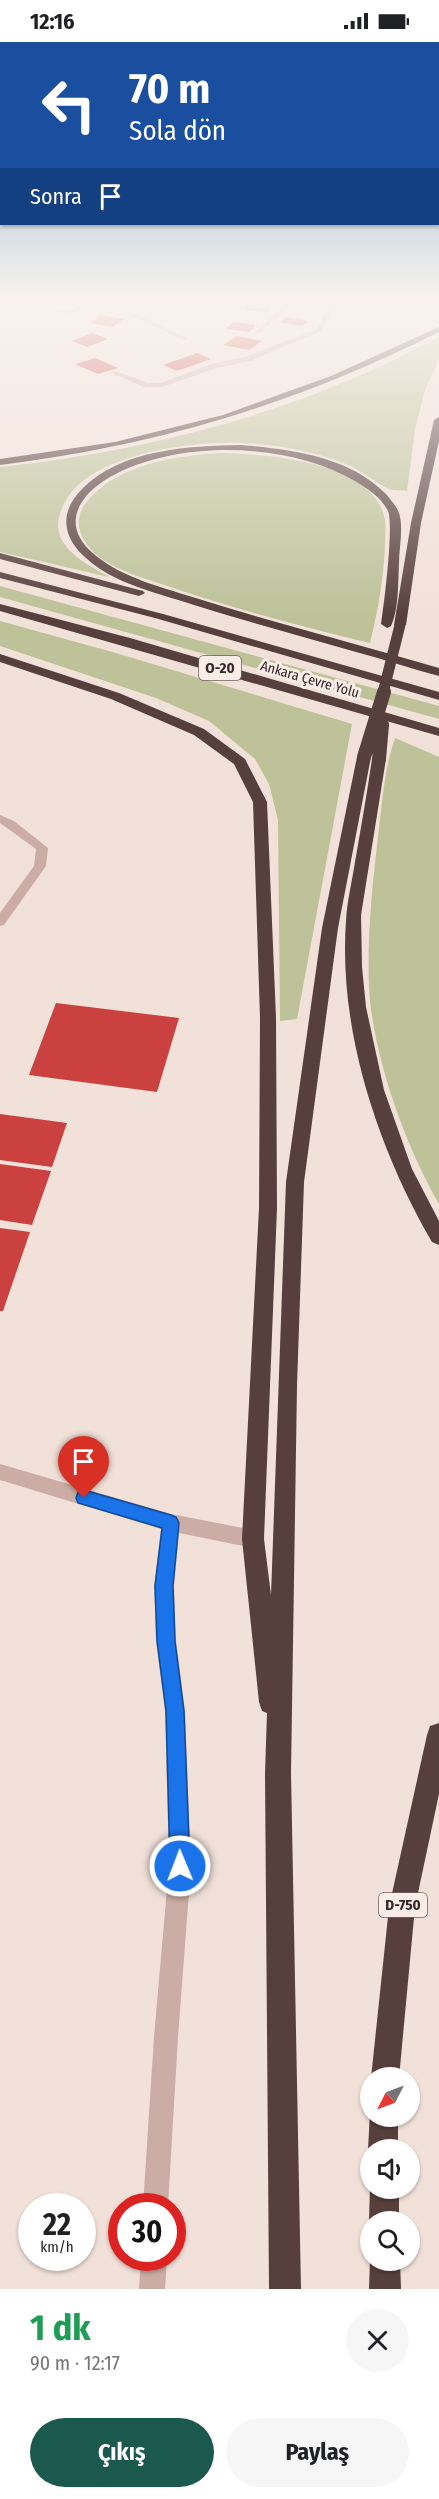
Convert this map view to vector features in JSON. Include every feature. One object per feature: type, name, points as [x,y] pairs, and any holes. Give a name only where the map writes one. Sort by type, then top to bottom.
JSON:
[{"type":"highway","points":[[0,462],[93,450],[224,419],[264,405]]},
{"type":"highway","points":[[285,2289],[278,1773],[287,1385],[295,1182],[330,928],[372,758],[393,625],[439,420]]},
{"type":"highway","points":[[393,625],[395,517],[378,491],[349,472],[330,464],[308,457],[258,450],[203,449],[175,453],[150,458],[111,473],[86,489],[70,511],[68,524],[81,549],[118,574],[268,624],[364,649],[439,673]]},
{"type":"highway","points":[[430,458],[439,481]]},
{"type":"highway","points":[[0,556],[439,673]]},
{"type":"highway","name":"Ankara Çevre Yolu","points":[[0,574],[159,616],[439,696]]},
{"type":"highway","name":"Ankara Çevre Yolu","points":[[0,607],[126,640],[439,732]]},
{"type":"highway","points":[[0,658],[115,696],[199,732],[240,762],[260,802],[268,1006],[268,1208],[253,1539],[278,1773]]},
{"type":"highway","points":[[372,758],[352,928],[354,980],[369,1063],[393,1148],[425,1216],[439,1237]]},
{"type":"highway","name":"D-750","points":[[386,2067],[402,1907],[439,1735]]},
{"type":"highway","points":[[385,2271],[386,2289]]},
{"type":"street","points":[[0,818],[10,823],[42,849],[39,866],[0,922]]},
{"type":"street","points":[[0,1472],[171,1523],[253,1539]]},
{"type":"street","points":[[157,2193],[165,2037],[180,1866],[175,1711],[166,1641],[164,1586],[171,1523]]},
{"type":"street","points":[[152,2289],[153,2271]]},
{"type":"green space","points":[[421,405],[415,429],[407,491],[389,489],[346,464],[296,449],[243,443],[198,444],[145,453],[120,461],[97,472],[78,485],[65,502],[58,525],[62,541],[73,554],[109,577],[0,552],[0,467],[58,460],[171,438],[281,406]]},
{"type":"green space","points":[[221,453],[290,459],[316,465],[341,473],[361,485],[377,500],[385,520],[384,556],[380,594],[370,643],[246,611],[124,571],[106,562],[86,543],[79,528],[80,513],[90,498],[103,486],[134,469],[168,459]]},
{"type":"green space","points":[[0,586],[439,706],[439,719],[0,597]]},
{"type":"green space","points":[[0,621],[116,653],[352,724],[297,1019],[280,1021],[278,820],[269,784],[255,759],[209,721],[156,698],[0,646]]},
{"type":"green space","points":[[395,738],[439,757],[439,1204],[414,1155],[393,1099],[377,1042],[369,988],[369,931],[374,875],[384,787]]},
{"type":"building","points":[[56,1003],[179,1018],[157,1092],[29,1075]]},
{"type":"building","points":[[0,1114],[67,1123],[52,1167],[0,1160]]},
{"type":"building","points":[[0,1164],[51,1171],[32,1225],[0,1220]]},
{"type":"building","points":[[0,1228],[30,1232],[3,1311],[0,1311]]},
{"type":"route","points":[[84,1498],[171,1523],[164,1586],[166,1641],[175,1711],[180,1866]]}]
